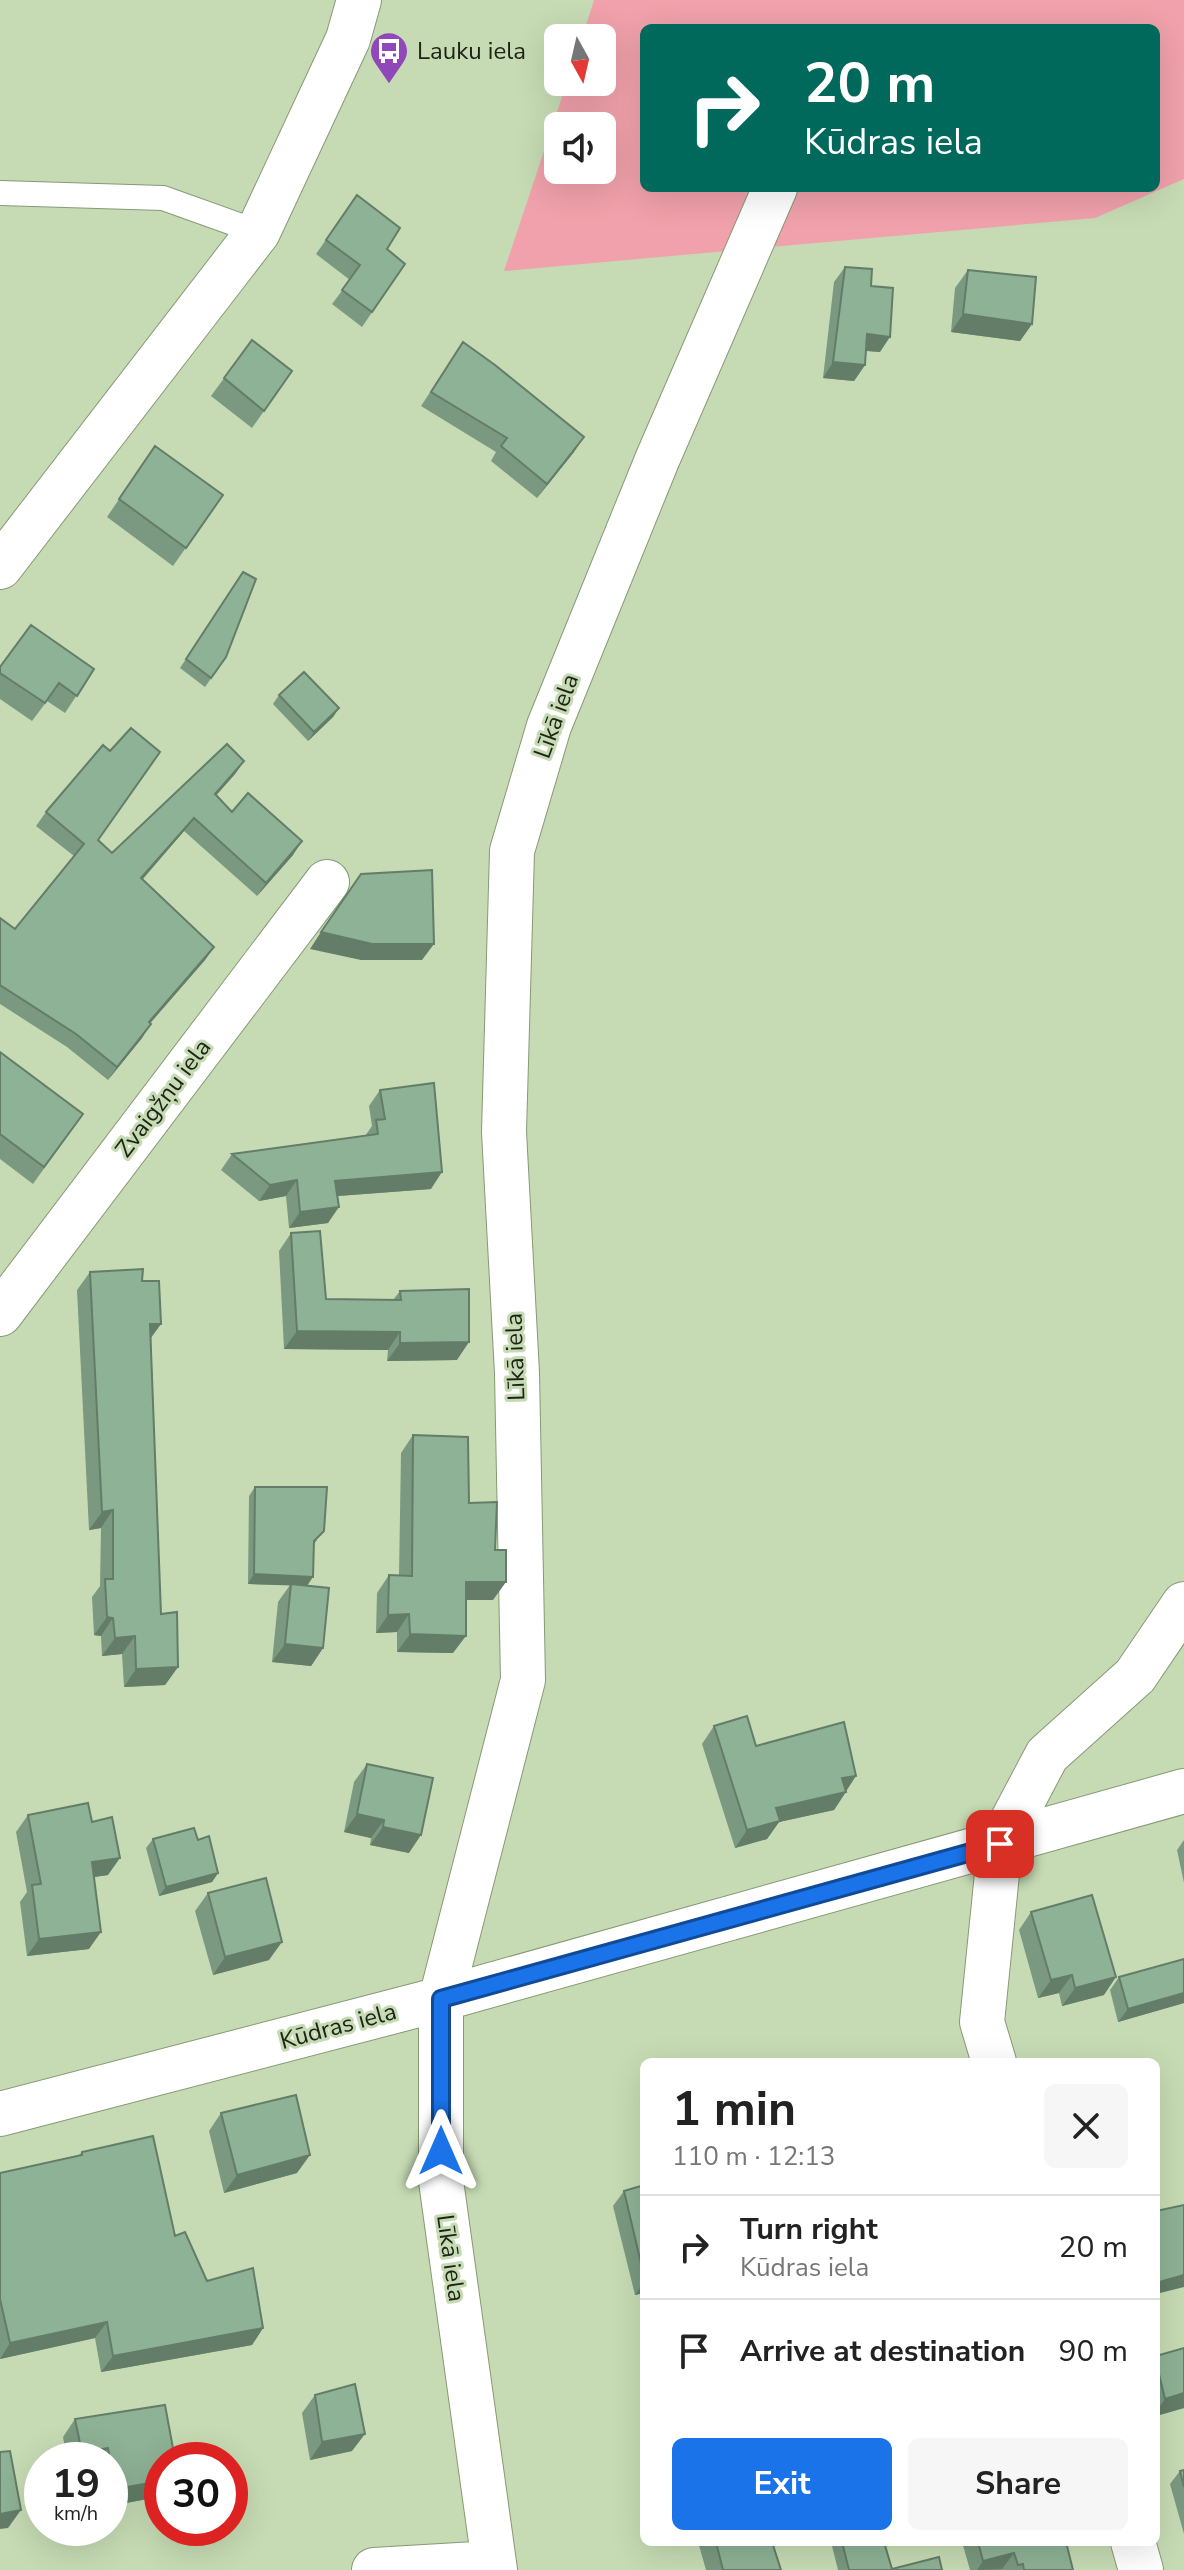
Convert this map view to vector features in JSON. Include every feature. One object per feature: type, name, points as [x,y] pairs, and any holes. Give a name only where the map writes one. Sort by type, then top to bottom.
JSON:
[{"type":"street","points":[[0,567],[258,232],[353,19]]},
{"type":"street","name":"Līkā iela","points":[[374,2570],[494,2567],[441,2181],[441,1999],[523,1680],[517,1373],[504,1132],[512,851],[549,726],[657,460],[773,192]]},
{"type":"street","name":"Zvaigžņu iela","points":[[0,1314],[327,882]]},
{"type":"street","points":[[993,2058],[982,2022],[1000,1844],[1047,1755],[1135,1676],[1184,1604]]},
{"type":"street","name":"Kūdras iela","points":[[0,2114],[441,1999],[1184,1791]]},
{"type":"street","points":[[1134,2546],[1141,2570]]},
{"type":"lane","points":[[0,193],[163,198],[258,232]]},
{"type":"shaded area","points":[[594,0],[1184,0],[1184,179],[1160,190],[1160,24],[640,24],[640,192],[1154,192],[1095,218],[504,271],[544,151],[544,184],[616,184],[616,112],[557,112],[562,96],[616,96],[616,24],[586,24]]},
{"type":"building","points":[[357,195],[400,228],[387,249],[405,264],[372,312],[342,290],[360,265],[326,240]]},
{"type":"building","points":[[845,267],[872,269],[871,286],[893,288],[890,337],[867,334],[865,365],[833,362]]},
{"type":"building","points":[[968,270],[1036,277],[1032,324],[963,314]]},
{"type":"building","points":[[252,340],[292,371],[264,411],[224,378]]},
{"type":"building","points":[[463,342],[584,437],[547,484],[501,446],[507,438],[431,392]]},
{"type":"building","points":[[155,446],[223,495],[186,548],[119,499]]},
{"type":"building","points":[[243,572],[256,579],[226,657],[211,678],[186,659]]},
{"type":"building","points":[[31,625],[94,669],[77,696],[59,683],[45,703],[0,673],[0,667]]},
{"type":"building","points":[[304,672],[339,708],[314,732],[279,695]]},
{"type":"building","points":[[131,728],[160,752],[98,840],[112,853],[227,744],[244,761],[215,794],[232,812],[248,793],[302,841],[266,883],[194,818],[141,878],[214,947],[149,1022],[151,1024],[117,1067],[76,1034],[0,985],[0,918],[15,929],[84,844],[46,812],[103,745],[110,751]]},
{"type":"building","points":[[432,870],[434,944],[372,944],[321,932],[361,874]]},
{"type":"building","points":[[0,1052],[83,1114],[44,1167],[0,1134]]},
{"type":"building","points":[[434,1083],[442,1172],[335,1181],[339,1207],[300,1212],[297,1180],[270,1185],[232,1154],[378,1134],[376,1120],[385,1119],[380,1090]]},
{"type":"building","points":[[320,1231],[326,1299],[401,1300],[400,1291],[469,1289],[469,1342],[400,1343],[400,1332],[297,1331],[291,1233]]},
{"type":"building","points":[[143,1269],[142,1281],[159,1281],[161,1324],[150,1324],[161,1614],[177,1612],[178,1667],[136,1669],[135,1636],[115,1638],[113,1618],[107,1617],[105,1579],[113,1579],[113,1510],[102,1512],[90,1272]]},
{"type":"building","points":[[413,1435],[468,1437],[469,1503],[497,1502],[495,1550],[506,1550],[506,1582],[466,1582],[466,1636],[410,1634],[409,1614],[388,1615],[389,1575],[412,1576]]},
{"type":"building","points":[[255,1487],[327,1487],[324,1531],[314,1541],[313,1577],[254,1574]]},
{"type":"building","points":[[291,1584],[329,1588],[323,1648],[285,1644]]},
{"type":"building","points":[[747,1716],[756,1746],[844,1722],[856,1776],[842,1778],[846,1792],[776,1808],[780,1821],[747,1830],[714,1726]]},
{"type":"building","points":[[367,1764],[433,1778],[421,1835],[383,1827],[384,1820],[357,1814]]},
{"type":"building","points":[[88,1803],[92,1822],[112,1817],[120,1858],[92,1862],[101,1932],[39,1939],[32,1885],[41,1884],[28,1815]]},
{"type":"building","points":[[194,1828],[198,1840],[209,1836],[218,1873],[166,1887],[153,1839]]},
{"type":"building","points":[[266,1878],[282,1942],[225,1957],[208,1893]]},
{"type":"building","points":[[1092,1895],[1116,1977],[1075,1988],[1072,1975],[1051,1980],[1031,1912]]},
{"type":"building","points":[[1184,1959],[1184,1993],[1128,2009],[1119,1977]]},
{"type":"building","points":[[296,2095],[310,2155],[237,2175],[221,2113]]},
{"type":"building","points":[[153,2136],[175,2236],[185,2232],[207,2281],[253,2268],[263,2328],[113,2356],[107,2322],[10,2343],[0,2299],[0,2173]]},
{"type":"building","points":[[640,2186],[640,2259],[624,2191]]},
{"type":"building","points":[[1184,2205],[1184,2275],[1160,2282],[1160,2210]]},
{"type":"building","points":[[1184,2348],[1184,2393],[1165,2399],[1160,2378],[1160,2355]]},
{"type":"building","points":[[355,2384],[365,2434],[322,2442],[315,2395]]},
{"type":"building","points":[[165,2405],[172,2442],[144,2442],[144,2484],[128,2487],[128,2442],[80,2442],[75,2419]]},
{"type":"building","points":[[10,2451],[21,2510],[0,2514],[0,2452]]},
{"type":"building","points":[[717,2546],[773,2546],[781,2570],[723,2570]]},
{"type":"building","points":[[843,2546],[885,2546],[892,2569],[939,2557],[942,2570],[849,2570]]},
{"type":"building","points":[[979,2546],[1067,2546],[1073,2570],[1024,2570],[1023,2564],[1018,2565],[1014,2553],[983,2561]]},
{"type":"place","name":"Lauku iela","points":[[389,85]]},
{"type":"route","points":[[441,2151],[441,1999],[1000,1844]]}]
